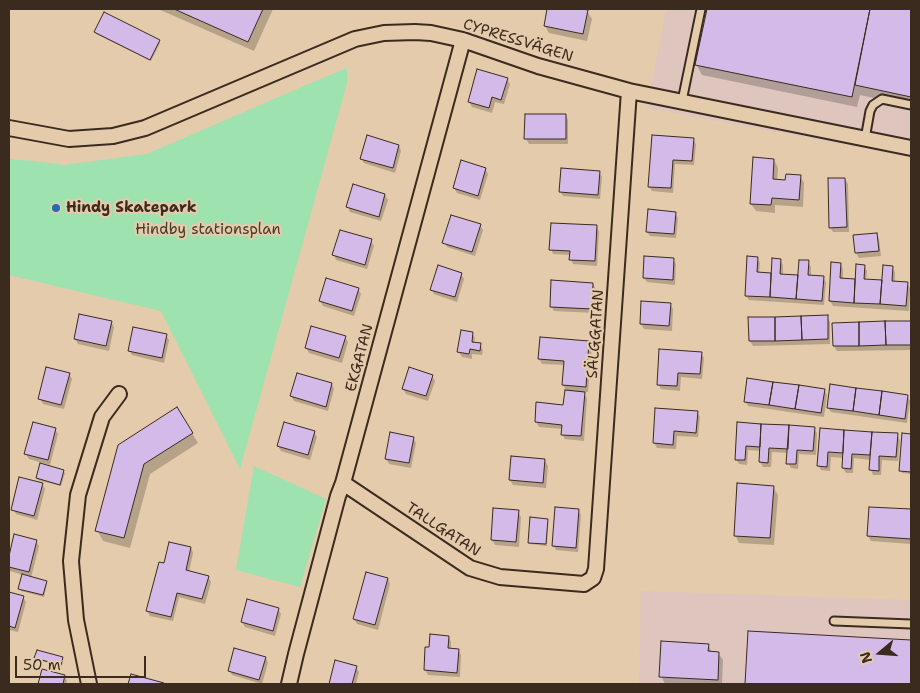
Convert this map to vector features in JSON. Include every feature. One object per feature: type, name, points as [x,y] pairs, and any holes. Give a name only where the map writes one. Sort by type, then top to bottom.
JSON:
[{"type":"street","name":"CYPRESSVÄGEN","points":[[9,128],[69,139],[112,136],[145,128],[355,39],[384,33],[415,32],[463,40],[538,66],[629,91],[911,148]]},
{"type":"street","name":"EKGATAN","points":[[289,684],[338,496],[463,40]]},
{"type":"street","name":"SÄLGGATAN","points":[[593,578],[596,569],[629,91]]},
{"type":"street","points":[[89,684],[76,620],[71,561],[72,551],[78,495],[102,417],[118,394]]},
{"type":"street","name":"TALLGATAN","points":[[343,483],[470,568],[500,577],[584,584],[593,578]]},
{"type":"lane","points":[[682,101],[701,9]]},
{"type":"lane","points":[[865,139],[873,104],[882,99],[911,105]]},
{"type":"lane","points":[[834,621],[911,624]]},
{"type":"shaded area","points":[[666,9],[911,9],[911,157],[647,108]]},
{"type":"shaded area","points":[[641,591],[911,600],[911,684],[639,684]]},
{"type":"green space","name":"Hindby stationsplan","points":[[347,68],[347,83],[240,469],[161,311],[9,275],[9,159],[64,165],[147,154]]},
{"type":"green space","points":[[254,466],[326,499],[300,587],[236,570]]},
{"type":"building","points":[[174,9],[263,9],[248,42]]},
{"type":"building","points":[[547,9],[588,10],[583,34],[544,26]]},
{"type":"building","points":[[707,9],[870,9],[852,97],[695,65]]},
{"type":"building","points":[[870,9],[911,9],[911,97],[855,85]]},
{"type":"building","points":[[104,12],[160,40],[150,60],[94,32]]},
{"type":"building","points":[[477,69],[508,78],[501,100],[492,97],[489,108],[468,102]]},
{"type":"building","points":[[525,114],[566,114],[566,139],[524,139]]},
{"type":"building","points":[[367,135],[399,145],[393,168],[360,159]]},
{"type":"building","points":[[652,135],[694,138],[692,161],[673,160],[671,188],[648,187]]},
{"type":"building","points":[[753,157],[774,159],[773,179],[785,180],[786,174],[801,175],[799,200],[772,198],[771,205],[750,204]]},
{"type":"building","points":[[461,160],[486,168],[478,196],[453,188]]},
{"type":"building","points":[[561,168],[600,171],[598,195],[559,192]]},
{"type":"building","points":[[828,178],[845,178],[847,227],[829,228]]},
{"type":"building","points":[[353,184],[385,194],[379,217],[346,207]]},
{"type":"building","points":[[648,209],[676,212],[674,234],[646,232]]},
{"type":"building","points":[[451,215],[481,224],[472,252],[442,243]]},
{"type":"building","points":[[551,223],[597,225],[595,261],[569,260],[570,251],[549,250]]},
{"type":"building","points":[[340,230],[372,239],[365,265],[332,255]]},
{"type":"building","points":[[877,233],[879,251],[855,253],[853,235]]},
{"type":"building","points":[[644,256],[674,258],[673,280],[643,278]]},
{"type":"building","points":[[747,256],[758,257],[757,272],[771,273],[770,297],[745,296]]},
{"type":"building","points":[[772,258],[781,259],[780,274],[798,275],[796,299],[770,297]]},
{"type":"building","points":[[799,260],[809,260],[808,275],[824,276],[822,301],[796,299]]},
{"type":"building","points":[[831,262],[841,263],[840,278],[855,279],[854,303],[829,301]]},
{"type":"building","points":[[856,264],[865,265],[864,279],[882,280],[880,304],[854,303]]},
{"type":"building","points":[[438,265],[462,273],[455,297],[430,290]]},
{"type":"building","points":[[883,265],[893,266],[892,281],[908,282],[906,306],[880,304]]},
{"type":"building","points":[[326,278],[359,288],[352,311],[319,301]]},
{"type":"building","points":[[551,280],[593,283],[592,309],[550,307]]},
{"type":"building","points":[[641,301],[671,303],[669,326],[640,324]]},
{"type":"building","points":[[79,314],[112,321],[106,346],[74,339]]},
{"type":"building","points":[[828,315],[828,339],[802,340],[801,316]]},
{"type":"building","points":[[801,316],[802,340],[775,341],[775,317]]},
{"type":"building","points":[[748,317],[775,317],[775,341],[749,341]]},
{"type":"building","points":[[885,321],[886,345],[859,346],[859,322]]},
{"type":"building","points":[[885,321],[911,321],[911,345],[886,345]]},
{"type":"building","points":[[859,322],[859,346],[833,346],[832,323]]},
{"type":"building","points":[[311,326],[346,336],[339,358],[305,348]]},
{"type":"building","points":[[133,327],[167,334],[162,358],[128,351]]},
{"type":"building","points":[[461,330],[473,332],[472,342],[481,343],[480,351],[470,349],[469,354],[457,352]]},
{"type":"building","points":[[540,337],[589,341],[586,387],[562,385],[564,361],[538,359]]},
{"type":"building","points":[[659,349],[702,352],[700,374],[678,373],[677,386],[657,385]]},
{"type":"building","points":[[46,367],[70,373],[61,405],[38,399]]},
{"type":"building","points":[[409,367],[433,375],[426,396],[402,389]]},
{"type":"building","points":[[297,373],[332,383],[326,407],[290,396]]},
{"type":"building","points":[[747,378],[773,382],[769,405],[744,402]]},
{"type":"building","points":[[773,382],[799,385],[795,409],[769,405]]},
{"type":"building","points":[[830,384],[856,388],[853,411],[827,408]]},
{"type":"building","points":[[799,385],[825,389],[821,413],[795,409]]},
{"type":"building","points":[[856,388],[882,391],[879,415],[853,411]]},
{"type":"building","points":[[565,390],[585,392],[581,436],[561,435],[562,425],[535,422],[536,402],[563,405]]},
{"type":"building","points":[[882,391],[908,395],[905,419],[879,415]]},
{"type":"building","points":[[177,407],[193,433],[144,464],[124,538],[95,531],[118,445]]},
{"type":"building","points":[[655,408],[698,411],[696,433],[674,431],[673,445],[653,443]]},
{"type":"building","points":[[33,422],[56,428],[48,460],[24,454]]},
{"type":"building","points":[[284,422],[315,431],[308,455],[277,446]]},
{"type":"building","points":[[737,422],[761,424],[760,447],[746,446],[745,460],[735,460]]},
{"type":"building","points":[[761,424],[789,425],[788,449],[769,448],[768,463],[759,462]]},
{"type":"building","points":[[789,425],[815,427],[813,451],[797,450],[796,464],[786,464]]},
{"type":"building","points":[[820,428],[844,430],[843,453],[828,452],[827,467],[817,466]]},
{"type":"building","points":[[844,430],[872,432],[870,455],[852,454],[851,469],[842,468]]},
{"type":"building","points":[[390,432],[414,437],[409,463],[385,459]]},
{"type":"building","points":[[872,432],[898,433],[896,457],[879,456],[879,471],[869,470]]},
{"type":"building","points":[[902,433],[911,434],[911,472],[899,471]]},
{"type":"building","points":[[511,456],[545,459],[543,483],[509,480]]},
{"type":"building","points":[[40,463],[64,470],[60,485],[36,478]]},
{"type":"building","points":[[19,477],[43,483],[34,516],[11,510]]},
{"type":"building","points":[[737,483],[774,486],[770,538],[734,536]]},
{"type":"building","points":[[555,507],[579,509],[576,548],[552,546]]},
{"type":"building","points":[[869,507],[911,509],[911,539],[867,536]]},
{"type":"building","points":[[493,508],[519,510],[516,542],[491,540]]},
{"type":"building","points":[[530,517],[548,519],[546,544],[528,543]]},
{"type":"building","points":[[14,534],[37,540],[29,572],[9,567],[9,556]]},
{"type":"building","points":[[169,542],[191,547],[186,570],[209,576],[202,599],[177,593],[171,617],[146,611],[159,562],[164,563]]},
{"type":"building","points":[[366,572],[388,578],[375,625],[353,619]]},
{"type":"building","points":[[22,574],[47,581],[43,595],[18,589]]},
{"type":"building","points":[[9,592],[24,596],[15,628],[9,626]]},
{"type":"building","points":[[247,599],[279,608],[273,631],[241,622]]},
{"type":"building","points":[[748,631],[911,640],[911,684],[745,684]]},
{"type":"building","points":[[430,634],[449,636],[448,648],[459,649],[457,673],[424,670],[425,647],[429,647]]},
{"type":"building","points":[[661,641],[709,644],[708,651],[719,652],[718,680],[659,677]]},
{"type":"building","points":[[234,648],[266,657],[259,680],[228,671]]},
{"type":"building","points":[[37,650],[63,657],[61,665],[34,658]]},
{"type":"building","points":[[335,660],[357,666],[352,684],[329,684]]},
{"type":"building","points":[[42,669],[65,675],[63,684],[38,684]]},
{"type":"building","points":[[131,674],[164,683],[128,684]]},
{"type":"place","name":"Hindy Skatepark","points":[[56,208]]}]
